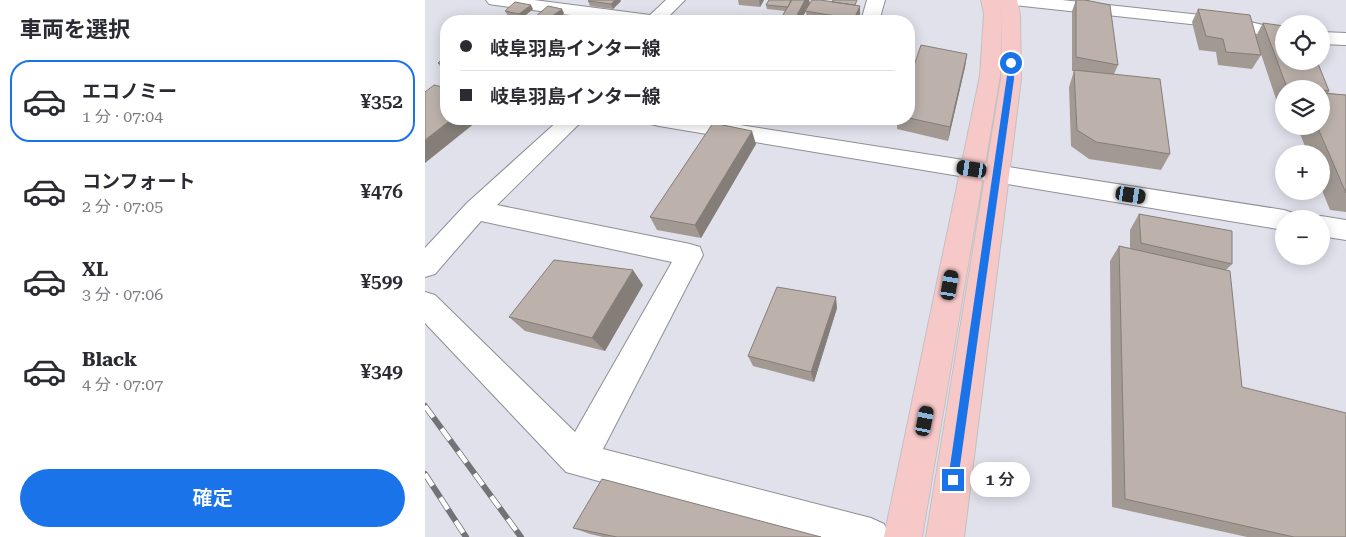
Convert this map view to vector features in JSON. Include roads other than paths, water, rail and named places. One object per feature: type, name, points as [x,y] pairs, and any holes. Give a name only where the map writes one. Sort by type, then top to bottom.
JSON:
[{"type":"main road","points":[[945,537],[985,171],[993,14],[990,0]]},
{"type":"main road","points":[[903,537],[985,171],[1011,79],[1011,14],[1008,0]]},
{"type":"street","points":[[495,0],[608,15]]},
{"type":"street","points":[[660,15],[676,0]]},
{"type":"street","points":[[871,15],[875,0]]},
{"type":"street","points":[[1014,0],[1239,24],[1275,34]]},
{"type":"street","points":[[529,15],[540,6]]},
{"type":"street","points":[[1330,38],[1346,39]]},
{"type":"street","points":[[425,266],[476,210],[567,125]]},
{"type":"street","points":[[697,125],[1275,219]]},
{"type":"street","points":[[476,210],[690,255],[578,460]]},
{"type":"street","points":[[1330,227],[1346,230]]},
{"type":"street","points":[[425,304],[578,460],[871,537]]},
{"type":"railway","points":[[425,406],[521,537]]},
{"type":"railway","points":[[425,474],[466,537]]}]
